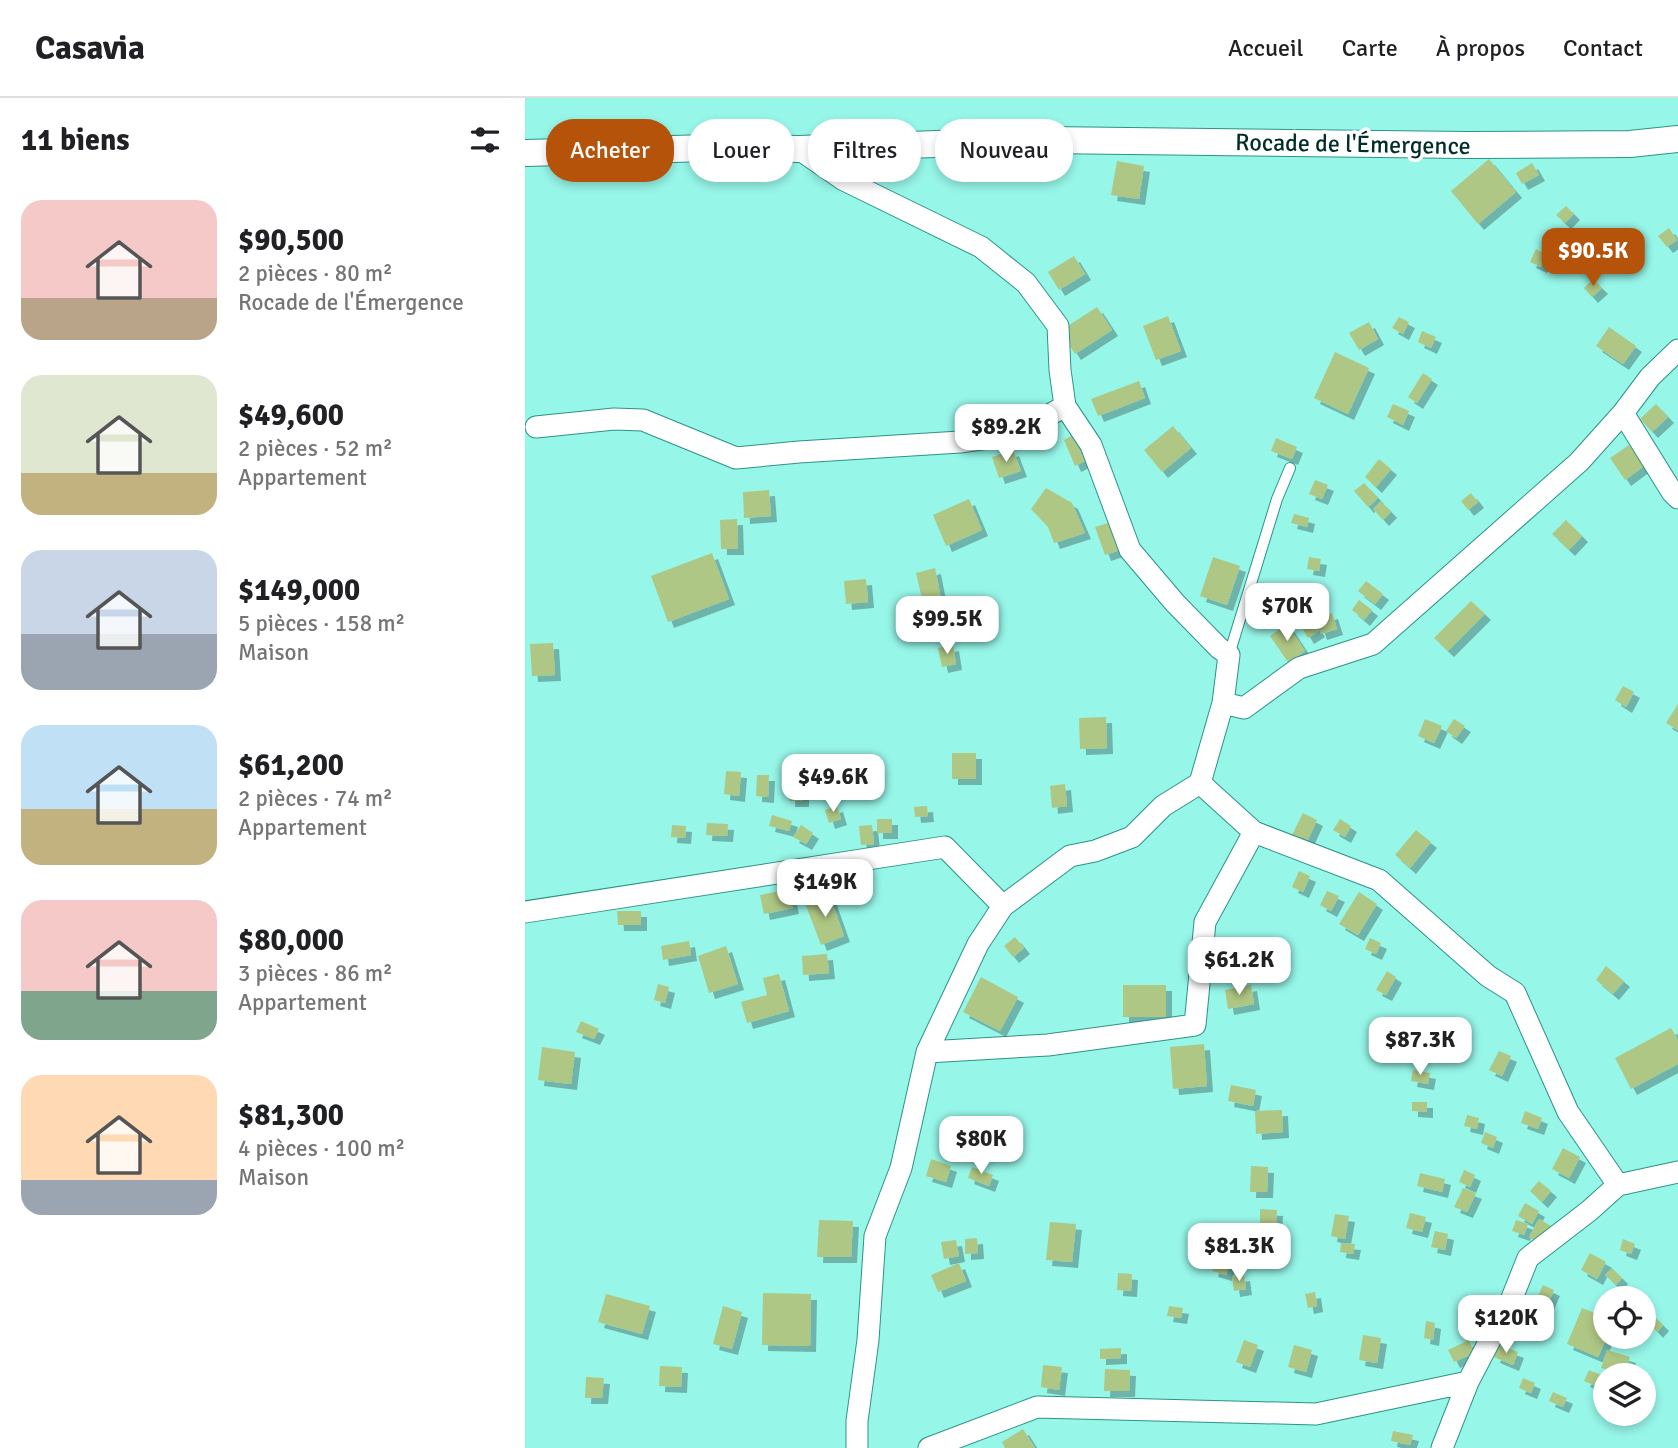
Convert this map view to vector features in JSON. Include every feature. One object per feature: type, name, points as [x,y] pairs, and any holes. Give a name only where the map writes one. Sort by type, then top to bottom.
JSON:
[{"type":"street","name":"Rocade de l'Émergence","points":[[525,153],[709,148],[799,149],[1046,140],[1480,145],[1630,144],[1678,139]]},
{"type":"street","points":[[799,149],[844,180],[981,247],[1026,283],[1058,326],[1059,370],[1065,406],[1091,445],[1130,550],[1175,603],[1229,655],[1223,703],[1200,783],[1163,806],[1132,837],[1095,851],[1070,856],[1003,906],[978,944],[927,1052],[901,1168],[875,1236],[868,1340],[857,1421],[857,1448]]},
{"type":"street","points":[[1223,703],[1244,708],[1299,668],[1373,644],[1579,463],[1650,377],[1678,350]]},
{"type":"street","points":[[536,427],[614,419],[643,420],[736,458],[960,442],[1016,434],[1065,406]]},
{"type":"street","points":[[1623,413],[1678,499]]},
{"type":"street","points":[[1200,783],[1254,832],[1380,880],[1488,976],[1515,993],[1568,1112],[1618,1185]]},
{"type":"street","points":[[927,1052],[1048,1045],[1195,1025],[1205,922],[1254,832]]},
{"type":"street","points":[[525,912],[945,847],[1003,906]]},
{"type":"street","points":[[1442,1448],[1468,1382],[1512,1298],[1528,1258],[1618,1185],[1678,1172]]},
{"type":"street","points":[[929,1448],[1037,1407],[1316,1414],[1468,1382]]},
{"type":"lane","points":[[1229,655],[1277,499],[1290,468]]},
{"type":"building","points":[[1489,159],[1516,192],[1478,224],[1451,191]]},
{"type":"building","points":[[1117,161],[1144,166],[1139,199],[1111,195]]},
{"type":"building","points":[[1532,163],[1539,175],[1522,184],[1516,173]]},
{"type":"building","points":[[1566,206],[1574,214],[1565,223],[1556,215]]},
{"type":"building","points":[[1669,228],[1677,240],[1667,247],[1658,236]]},
{"type":"building","points":[[1536,249],[1547,255],[1541,267],[1530,262]]},
{"type":"building","points":[[1074,256],[1085,274],[1059,290],[1048,272]]},
{"type":"building","points":[[1593,279],[1602,288],[1592,297],[1584,288]]},
{"type":"building","points":[[1097,307],[1112,330],[1075,354],[1060,331]]},
{"type":"building","points":[[1168,316],[1181,351],[1156,360],[1143,326]]},
{"type":"building","points":[[1399,317],[1409,322],[1403,334],[1392,328]]},
{"type":"building","points":[[1369,322],[1378,339],[1359,350],[1349,333]]},
{"type":"building","points":[[1609,327],[1636,346],[1623,364],[1596,346]]},
{"type":"building","points":[[1422,331],[1436,337],[1431,348],[1418,342]]},
{"type":"building","points":[[1335,352],[1369,368],[1348,414],[1314,398]]},
{"type":"building","points":[[1423,373],[1432,379],[1417,403],[1408,397]]},
{"type":"building","points":[[1139,381],[1145,398],[1098,416],[1091,399]]},
{"type":"building","points":[[1393,404],[1409,411],[1403,425],[1387,417]]},
{"type":"building","points":[[1656,404],[1668,417],[1652,432],[1640,419]]},
{"type":"building","points":[[1173,426],[1191,448],[1162,472],[1144,450]]},
{"type":"building","points":[[1073,435],[1085,461],[1075,466],[1064,440]]},
{"type":"building","points":[[1276,438],[1297,447],[1292,459],[1271,451]]},
{"type":"building","points":[[1629,445],[1644,466],[1625,480],[1610,458]]},
{"type":"building","points":[[1013,450],[1021,471],[999,478],[992,457]]},
{"type":"building","points":[[1379,459],[1391,469],[1376,487],[1365,477]]},
{"type":"building","points":[[1315,480],[1328,485],[1322,499],[1309,494]]},
{"type":"building","points":[[1364,483],[1378,498],[1368,507],[1354,491]]},
{"type":"building","points":[[1046,488],[1072,503],[1085,533],[1054,543],[1048,527],[1031,509]]},
{"type":"building","points":[[769,490],[771,516],[744,518],[743,492]]},
{"type":"building","points":[[1471,493],[1478,502],[1468,510],[1461,501]]},
{"type":"building","points":[[969,499],[982,530],[946,546],[933,515]]},
{"type":"building","points":[[1381,501],[1391,512],[1383,520],[1373,509]]},
{"type":"building","points":[[1294,514],[1309,518],[1307,527],[1291,523]]},
{"type":"building","points":[[737,519],[738,549],[721,549],[720,520]]},
{"type":"building","points":[[1566,520],[1582,536],[1569,550],[1552,534]]},
{"type":"building","points":[[1111,522],[1120,550],[1105,555],[1095,527]]},
{"type":"building","points":[[712,553],[729,599],[668,622],[651,576]]},
{"type":"building","points":[[1213,557],[1240,566],[1227,605],[1200,596]]},
{"type":"building","points":[[1309,557],[1321,559],[1319,571],[1307,569]]},
{"type":"building","points":[[935,568],[941,599],[923,603],[916,573]]},
{"type":"building","points":[[866,579],[868,602],[846,604],[844,581]]},
{"type":"building","points":[[1366,581],[1383,594],[1375,604],[1358,591]]},
{"type":"building","points":[[1359,600],[1372,610],[1364,620],[1352,610]]},
{"type":"building","points":[[1471,601],[1485,614],[1448,651],[1434,638]]},
{"type":"building","points":[[947,607],[949,619],[929,623],[927,610]]},
{"type":"building","points":[[1332,613],[1337,629],[1321,634],[1316,618]]},
{"type":"building","points":[[1311,619],[1319,631],[1308,638],[1301,626]]},
{"type":"building","points":[[1287,624],[1305,651],[1288,662],[1270,636]]},
{"type":"building","points":[[553,643],[555,675],[532,676],[530,644]]},
{"type":"building","points":[[953,645],[956,664],[942,667],[938,648]]},
{"type":"building","points":[[1623,686],[1634,692],[1626,707],[1615,700]]},
{"type":"building","points":[[1678,704],[1678,730],[1666,723]]},
{"type":"building","points":[[1106,717],[1107,748],[1080,749],[1079,718]]},
{"type":"building","points":[[1425,719],[1442,726],[1434,743],[1418,736]]},
{"type":"building","points":[[1454,719],[1465,726],[1456,738],[1446,731]]},
{"type":"building","points":[[952,753],[976,753],[976,779],[952,779]]},
{"type":"building","points":[[726,771],[741,772],[739,796],[724,794]]},
{"type":"building","points":[[757,775],[769,775],[768,797],[756,796]]},
{"type":"building","points":[[790,780],[803,780],[803,801],[789,801]]},
{"type":"building","points":[[837,781],[859,782],[858,792],[837,791]]},
{"type":"building","points":[[1065,784],[1067,806],[1052,808],[1050,786]]},
{"type":"building","points":[[837,806],[841,819],[829,823],[825,810]]},
{"type":"building","points":[[927,806],[928,816],[915,817],[914,807]]},
{"type":"building","points":[[1303,813],[1317,820],[1307,842],[1292,835]]},
{"type":"building","points":[[772,815],[792,821],[789,831],[769,826]]},
{"type":"building","points":[[877,819],[892,819],[892,833],[877,833]]},
{"type":"building","points":[[1340,819],[1351,826],[1345,837],[1333,830]]},
{"type":"building","points":[[707,823],[728,824],[727,836],[706,835]]},
{"type":"building","points":[[672,825],[686,826],[685,838],[671,837]]},
{"type":"building","points":[[801,825],[813,833],[806,844],[793,837]]},
{"type":"building","points":[[872,825],[874,844],[861,845],[859,826]]},
{"type":"building","points":[[1416,830],[1431,842],[1410,868],[1395,855]]},
{"type":"building","points":[[1299,871],[1310,876],[1303,892],[1292,887]]},
{"type":"building","points":[[789,889],[793,908],[764,914],[760,895]]},
{"type":"building","points":[[1327,891],[1339,896],[1331,911],[1320,905]]},
{"type":"building","points":[[1359,892],[1377,904],[1358,935],[1339,924]]},
{"type":"building","points":[[829,894],[844,936],[821,945],[805,903]]},
{"type":"building","points":[[617,911],[641,911],[641,925],[618,925]]},
{"type":"building","points":[[1015,937],[1024,948],[1013,957],[1004,946]]},
{"type":"building","points":[[1370,938],[1381,943],[1376,954],[1365,949]]},
{"type":"building","points":[[689,941],[691,955],[663,960],[661,946]]},
{"type":"building","points":[[726,946],[738,984],[709,993],[698,956]]},
{"type":"building","points":[[827,954],[829,973],[803,975],[802,956]]},
{"type":"building","points":[[1606,966],[1624,981],[1613,994],[1596,980]]},
{"type":"building","points":[[1387,971],[1396,977],[1386,995],[1376,990]]},
{"type":"building","points":[[779,974],[789,1011],[747,1023],[741,1002],[767,995],[763,978]]},
{"type":"building","points":[[981,977],[1018,997],[1000,1031],[963,1012]]},
{"type":"building","points":[[658,984],[669,987],[665,1003],[654,1000]]},
{"type":"building","points":[[1123,985],[1166,985],[1166,1017],[1123,1017]]},
{"type":"building","points":[[1251,985],[1254,1004],[1228,1009],[1225,990]]},
{"type":"building","points":[[581,1021],[599,1029],[594,1039],[576,1032]]},
{"type":"building","points":[[1671,1028],[1678,1040],[1678,1064],[1631,1089],[1615,1058]]},
{"type":"building","points":[[1204,1044],[1207,1086],[1173,1089],[1170,1047]]},
{"type":"building","points":[[542,1047],[575,1052],[571,1084],[538,1080]]},
{"type":"building","points":[[1499,1051],[1511,1056],[1502,1076],[1489,1070]]},
{"type":"building","points":[[1413,1070],[1430,1073],[1428,1084],[1411,1081]]},
{"type":"building","points":[[1231,1085],[1256,1090],[1253,1106],[1228,1101]]},
{"type":"building","points":[[1412,1102],[1427,1102],[1427,1112],[1412,1111]]},
{"type":"building","points":[[1282,1110],[1283,1132],[1256,1134],[1255,1111]]},
{"type":"building","points":[[1525,1111],[1542,1118],[1538,1129],[1521,1123]]},
{"type":"building","points":[[1467,1115],[1479,1118],[1477,1129],[1464,1126]]},
{"type":"building","points":[[1485,1132],[1497,1137],[1493,1148],[1481,1143]]},
{"type":"building","points":[[1563,1148],[1580,1157],[1569,1178],[1552,1169]]},
{"type":"building","points":[[931,1159],[951,1166],[946,1182],[926,1176]]},
{"type":"building","points":[[1251,1166],[1268,1167],[1267,1192],[1250,1192]]},
{"type":"building","points":[[972,1167],[993,1175],[989,1186],[968,1178]]},
{"type":"building","points":[[1464,1170],[1475,1175],[1470,1187],[1459,1182]]},
{"type":"building","points":[[1420,1173],[1445,1179],[1442,1192],[1417,1186]]},
{"type":"building","points":[[1539,1181],[1551,1191],[1542,1202],[1530,1191]]},
{"type":"building","points":[[1463,1188],[1476,1193],[1467,1212],[1454,1207]]},
{"type":"building","points":[[1525,1203],[1539,1211],[1532,1224],[1518,1216]]},
{"type":"building","points":[[1260,1209],[1277,1210],[1276,1224],[1260,1224]]},
{"type":"building","points":[[1410,1213],[1426,1217],[1422,1232],[1406,1228]]},
{"type":"building","points":[[1335,1214],[1349,1216],[1345,1239],[1331,1236]]},
{"type":"building","points":[[1539,1219],[1551,1226],[1540,1244],[1529,1237]]},
{"type":"building","points":[[819,1220],[853,1221],[851,1257],[817,1257]]},
{"type":"building","points":[[1516,1220],[1528,1224],[1524,1235],[1512,1231]]},
{"type":"building","points":[[1050,1222],[1076,1224],[1072,1262],[1046,1260]]},
{"type":"building","points":[[1435,1231],[1448,1234],[1445,1250],[1431,1247]]},
{"type":"building","points":[[977,1238],[978,1253],[965,1254],[965,1239]]},
{"type":"building","points":[[1623,1239],[1635,1244],[1631,1254],[1620,1250]]},
{"type":"building","points":[[956,1240],[959,1256],[944,1259],[941,1242]]},
{"type":"building","points":[[1341,1243],[1355,1244],[1353,1254],[1340,1252]]},
{"type":"building","points":[[1590,1253],[1606,1262],[1597,1279],[1581,1270]]},
{"type":"building","points":[[1215,1260],[1229,1264],[1226,1275],[1212,1271]]},
{"type":"building","points":[[959,1263],[966,1281],[938,1292],[931,1275]]},
{"type":"building","points":[[1612,1268],[1622,1278],[1616,1285],[1605,1275]]},
{"type":"building","points":[[1118,1273],[1132,1274],[1131,1291],[1117,1290]]},
{"type":"building","points":[[1244,1275],[1246,1289],[1234,1291],[1232,1277]]},
{"type":"building","points":[[1543,1285],[1554,1290],[1547,1306],[1536,1301]]},
{"type":"building","points":[[1315,1292],[1317,1306],[1308,1308],[1305,1294]]},
{"type":"building","points":[[763,1293],[811,1294],[810,1346],[762,1345]]},
{"type":"building","points":[[606,1294],[650,1306],[642,1334],[598,1322]]},
{"type":"building","points":[[1486,1301],[1490,1313],[1465,1322],[1461,1309]]},
{"type":"building","points":[[723,1306],[742,1312],[732,1349],[713,1344]]},
{"type":"building","points":[[1169,1306],[1183,1308],[1181,1318],[1167,1316]]},
{"type":"building","points":[[1582,1308],[1593,1312],[1593,1349],[1602,1349],[1598,1357],[1567,1344]]},
{"type":"building","points":[[1656,1318],[1663,1325],[1656,1331]]},
{"type":"building","points":[[1426,1321],[1435,1323],[1433,1340],[1424,1338]]},
{"type":"building","points":[[1363,1335],[1381,1338],[1377,1363],[1359,1360]]},
{"type":"building","points":[[1244,1340],[1258,1345],[1250,1367],[1236,1362]]},
{"type":"building","points":[[1469,1340],[1474,1353],[1454,1362],[1448,1350]]},
{"type":"building","points":[[1294,1345],[1312,1350],[1306,1372],[1288,1367]]},
{"type":"building","points":[[1499,1345],[1518,1352],[1513,1365],[1494,1357]]},
{"type":"building","points":[[1121,1348],[1121,1358],[1100,1359],[1100,1349]]},
{"type":"building","points":[[1607,1350],[1630,1357],[1628,1363],[1603,1363]]},
{"type":"building","points":[[1043,1365],[1062,1367],[1059,1390],[1041,1387]]},
{"type":"building","points":[[660,1366],[682,1367],[681,1387],[659,1386]]},
{"type":"building","points":[[1105,1369],[1130,1370],[1129,1391],[1104,1391]]},
{"type":"building","points":[[1589,1370],[1593,1372],[1593,1385],[1584,1381]]},
{"type":"building","points":[[586,1377],[604,1378],[602,1398],[585,1398]]},
{"type":"building","points":[[1523,1378],[1535,1383],[1531,1393],[1519,1388]]},
{"type":"building","points":[[1553,1392],[1567,1398],[1563,1407],[1549,1401]]},
{"type":"building","points":[[1023,1429],[1035,1448],[1005,1448],[1002,1442]]},
{"type":"building","points":[[1393,1431],[1413,1435],[1410,1445],[1391,1441]]}]
